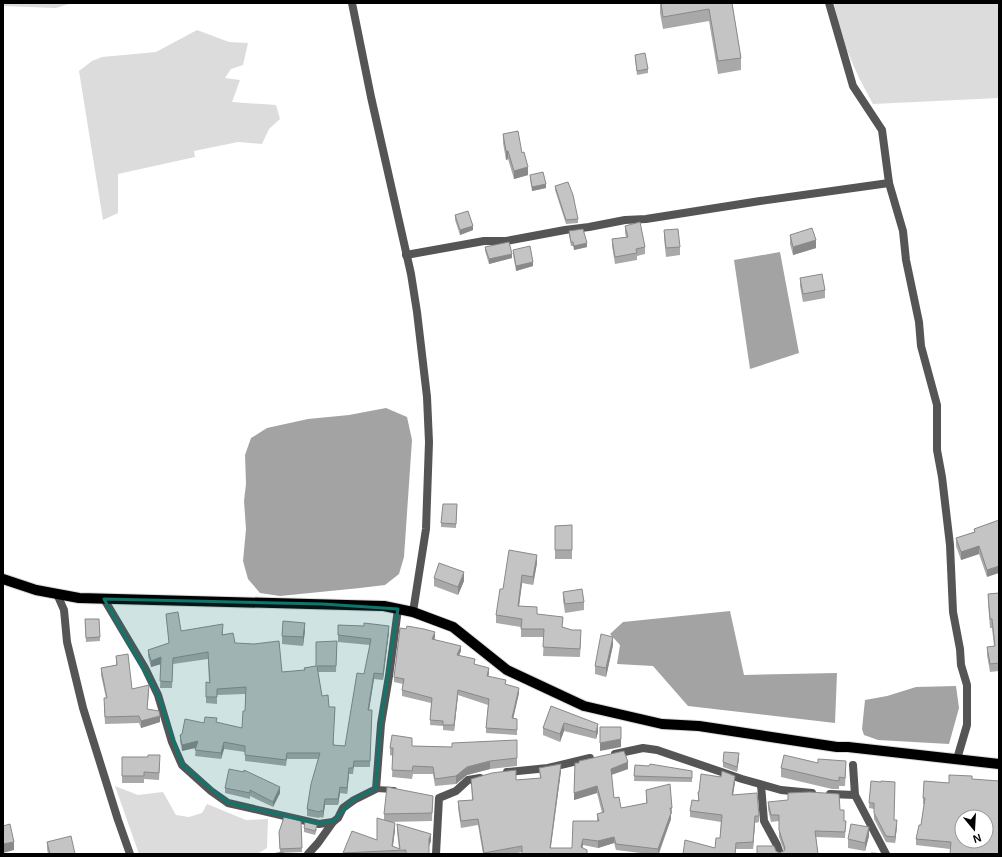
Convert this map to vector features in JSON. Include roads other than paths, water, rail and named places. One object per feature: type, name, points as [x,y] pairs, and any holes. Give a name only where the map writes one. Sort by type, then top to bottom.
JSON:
[{"type":"main road","points":[[3,579],[36,590],[80,598],[384,606],[413,612],[453,627],[507,670],[584,706],[662,724],[699,726],[837,747],[999,764]]},
{"type":"street","points":[[352,3],[372,104],[406,255],[417,312],[427,397],[429,442],[426,529],[413,612]]},
{"type":"street","points":[[829,3],[853,86],[882,130],[889,183],[903,230],[906,260],[919,322],[921,346],[937,405],[937,450],[950,545],[953,612],[960,649],[961,665],[967,685],[967,725],[957,759]]},
{"type":"street","points":[[406,255],[484,241],[506,240],[625,220],[646,219],[889,183]]},
{"type":"street","points":[[57,594],[64,610],[67,642],[83,708],[130,854]]},
{"type":"street","points":[[104,599],[158,695],[172,742],[182,765],[211,791],[228,803],[319,824],[333,822]]},
{"type":"street","points":[[308,854],[333,822],[338,818],[344,808],[354,800],[376,789],[381,724],[398,609]]},
{"type":"street","points":[[498,773],[548,768],[643,748],[657,750],[781,790],[824,794],[855,794]]},
{"type":"street","points":[[853,765],[855,794],[886,854]]},
{"type":"street","points":[[436,854],[436,797],[456,791],[468,780],[485,776]]},
{"type":"street","points":[[761,784],[764,821],[778,845],[780,854]]},
{"type":"lane","points":[[376,789],[398,791]]}]
